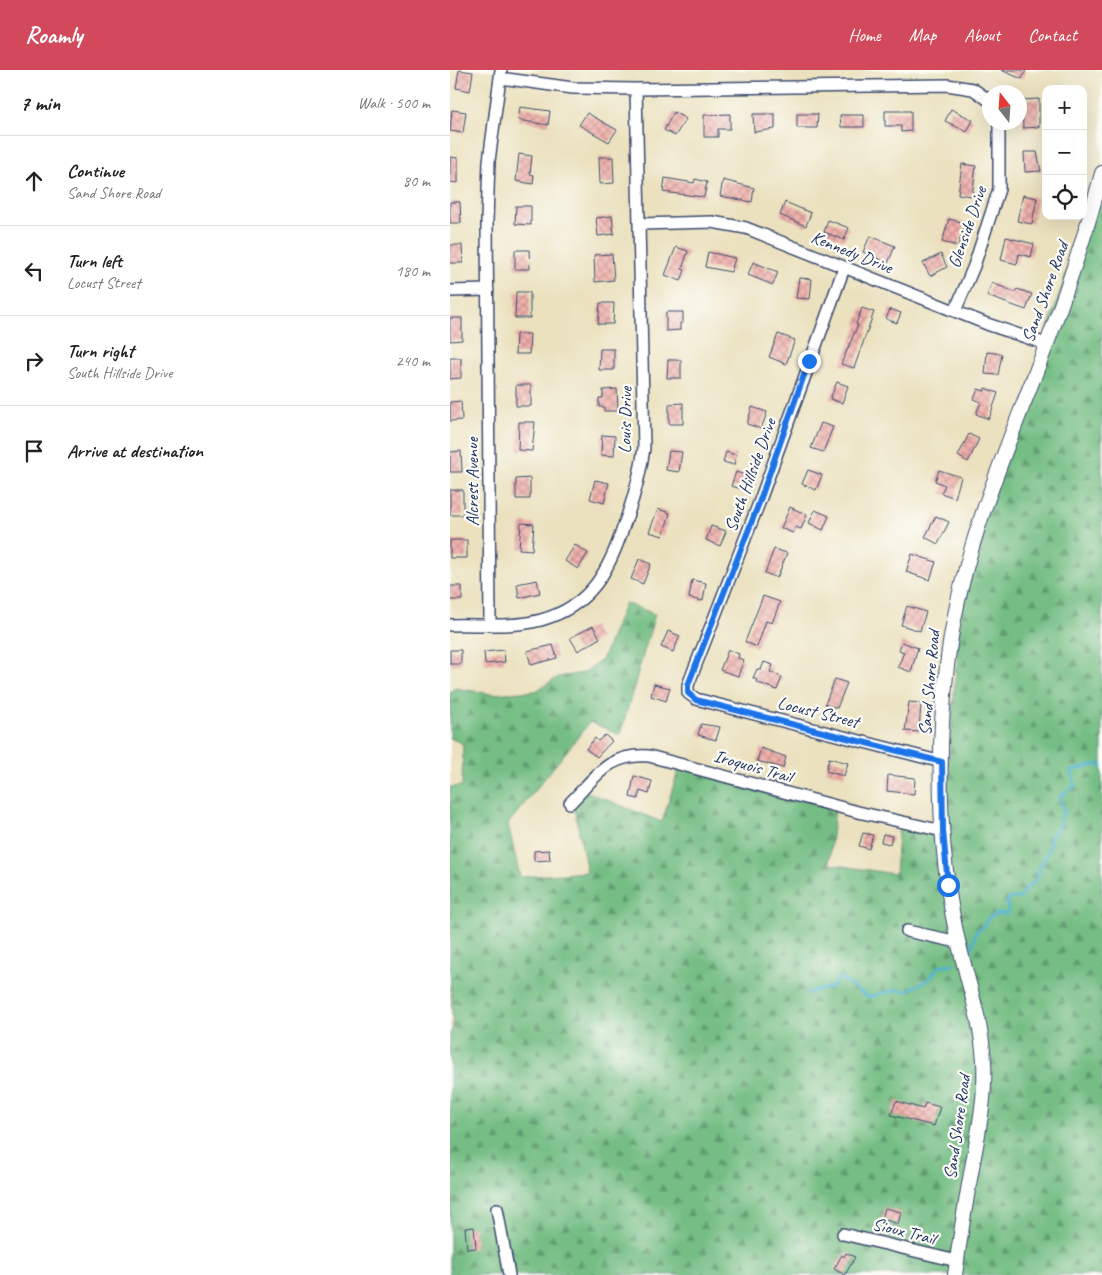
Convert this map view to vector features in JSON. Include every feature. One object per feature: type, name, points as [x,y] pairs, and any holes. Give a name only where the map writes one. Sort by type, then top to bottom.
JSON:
[{"type":"street","points":[[501,74],[573,88],[636,89],[947,85],[972,89],[982,95]]},
{"type":"street","name":"Alcrest Avenue","points":[[490,624],[489,161],[501,74]]},
{"type":"street","name":"Louis Drive","points":[[450,625],[541,620],[573,606],[598,582],[616,549],[639,482],[644,448],[636,89]]},
{"type":"street","name":"Glenside Drive","points":[[955,311],[974,266],[1000,189],[999,130]]},
{"type":"street","name":"Sand Shore Road","points":[[956,1268],[984,1084],[981,1035],[958,943],[948,885],[943,831],[942,762],[947,665],[964,574],[1000,461],[1079,255],[1102,173]]},
{"type":"street","name":"Kennedy Drive","points":[[640,224],[689,221],[728,224],[775,239],[844,268],[1046,344]]},
{"type":"street","name":"South Hillside Drive","points":[[688,693],[688,685],[759,503],[844,268]]},
{"type":"street","points":[[450,291],[488,290]]},
{"type":"street","name":"Locust Street","points":[[688,693],[696,700],[942,762]]},
{"type":"street","name":"Iroquois Trail","points":[[570,803],[616,760],[631,755],[649,756],[786,793],[943,831]]},
{"type":"street","points":[[907,931],[958,943]]},
{"type":"street","points":[[497,1209],[509,1275]]},
{"type":"street","name":"Sioux Trail","points":[[843,1234],[956,1268]]},
{"type":"green space","points":[[1102,166],[1102,1275],[450,1275],[450,1034],[453,1028],[450,965],[450,787],[462,786],[463,744],[450,738],[450,692],[455,688],[491,694],[536,691],[558,677],[583,673],[602,660],[625,603],[655,614],[620,735],[590,722],[508,824],[520,877],[587,872],[573,802],[585,791],[662,822],[680,765],[835,807],[829,864],[895,874],[899,822],[943,828],[963,583],[1084,220],[1087,220],[1087,211]]},
{"type":"building","points":[[459,70],[473,72],[470,91],[456,88]]},
{"type":"building","points":[[1001,70],[1026,70],[1022,79]]},
{"type":"building","points":[[1039,99],[1039,127],[1027,128],[1027,100]]},
{"type":"building","points":[[520,107],[550,111],[548,125],[518,120]]},
{"type":"building","points":[[951,109],[973,120],[967,132],[945,121]]},
{"type":"building","points":[[452,110],[466,112],[463,133],[450,131]]},
{"type":"building","points":[[885,111],[911,111],[911,131],[901,132],[901,126],[885,126]]},
{"type":"building","points":[[674,112],[686,119],[675,136],[664,130]]},
{"type":"building","points":[[587,113],[617,130],[609,142],[579,125]]},
{"type":"building","points":[[730,114],[730,129],[718,129],[718,137],[704,137],[704,115]]},
{"type":"building","points":[[753,114],[775,114],[775,129],[754,132]]},
{"type":"building","points":[[797,114],[818,114],[817,128],[797,128]]},
{"type":"building","points":[[840,115],[864,115],[864,127],[841,127]]},
{"type":"building","points":[[1024,152],[1037,152],[1041,171],[1025,172]]},
{"type":"building","points":[[519,154],[532,156],[530,174],[534,175],[533,184],[516,181]]},
{"type":"building","points":[[450,157],[458,158],[458,183],[450,182]]},
{"type":"building","points":[[599,157],[613,157],[614,183],[600,184]]},
{"type":"building","points":[[962,164],[976,166],[972,196],[958,194]]},
{"type":"building","points":[[665,178],[694,183],[695,179],[707,182],[704,197],[663,192]]},
{"type":"building","points":[[723,180],[754,188],[752,202],[720,196]]},
{"type":"building","points":[[1023,195],[1037,198],[1032,224],[1017,221]]},
{"type":"building","points":[[450,202],[460,202],[461,223],[450,223]]},
{"type":"building","points":[[785,202],[811,213],[806,226],[780,215]]},
{"type":"building","points":[[516,206],[531,206],[531,225],[515,224]]},
{"type":"building","points":[[612,216],[614,234],[598,236],[596,218]]},
{"type":"building","points":[[949,219],[965,223],[958,246],[942,242]]},
{"type":"building","points":[[828,220],[849,228],[844,240],[824,232]]},
{"type":"building","points":[[870,236],[895,246],[888,263],[863,252]]},
{"type":"building","points":[[1006,237],[1034,244],[1031,257],[1019,254],[1017,264],[1001,260]]},
{"type":"building","points":[[450,245],[462,245],[463,263],[450,263]]},
{"type":"building","points":[[676,247],[688,251],[682,269],[685,270],[681,281],[665,275]]},
{"type":"building","points":[[515,250],[529,250],[530,269],[515,269]]},
{"type":"building","points":[[708,252],[735,258],[731,272],[705,267]]},
{"type":"building","points":[[612,254],[614,280],[595,282],[594,255]]},
{"type":"building","points":[[941,254],[947,267],[930,276],[923,263]]},
{"type":"building","points":[[753,262],[778,272],[773,285],[748,275]]},
{"type":"building","points":[[799,278],[812,279],[810,299],[796,298]]},
{"type":"building","points":[[992,283],[1015,292],[1017,289],[1032,294],[1026,310],[987,296]]},
{"type":"building","points":[[516,292],[530,292],[530,318],[515,318]]},
{"type":"building","points":[[600,303],[614,303],[613,324],[598,324]]},
{"type":"building","points":[[862,308],[874,312],[854,368],[841,364],[858,325],[856,324]]},
{"type":"building","points":[[890,309],[901,313],[897,323],[886,319]]},
{"type":"building","points":[[666,312],[683,312],[683,323],[680,323],[680,330],[666,331]]},
{"type":"building","points":[[450,318],[462,318],[462,340],[450,341]]},
{"type":"building","points":[[516,334],[530,334],[529,354],[515,354]]},
{"type":"building","points":[[778,334],[795,340],[786,364],[769,357]]},
{"type":"building","points":[[600,349],[614,349],[614,370],[599,370]]},
{"type":"building","points":[[987,352],[1002,354],[998,375],[985,374]]},
{"type":"building","points":[[450,358],[461,358],[461,378],[450,379]]},
{"type":"building","points":[[668,360],[681,360],[681,378],[667,378]]},
{"type":"building","points":[[837,382],[848,386],[842,403],[830,399]]},
{"type":"building","points":[[516,385],[531,385],[531,406],[516,406]]},
{"type":"building","points":[[985,388],[998,393],[989,419],[976,414],[981,402],[974,399],[978,389],[985,391]]},
{"type":"building","points":[[617,389],[618,411],[604,411],[604,407],[599,407],[599,398],[603,398],[603,390]]},
{"type":"building","points":[[461,401],[462,420],[450,421],[450,402]]},
{"type":"building","points":[[683,403],[683,424],[669,424],[669,404]]},
{"type":"building","points":[[752,407],[767,412],[761,429],[747,424]]},
{"type":"building","points":[[519,422],[535,422],[532,451],[518,450]]},
{"type":"building","points":[[821,423],[833,427],[823,452],[811,448]]},
{"type":"building","points":[[969,434],[979,439],[968,462],[958,456]]},
{"type":"building","points":[[602,435],[615,436],[614,456],[601,455]]},
{"type":"building","points":[[461,451],[462,472],[450,472],[450,452]]},
{"type":"building","points":[[669,451],[682,452],[679,472],[666,470]]},
{"type":"building","points":[[726,452],[736,455],[734,465],[723,462]]},
{"type":"building","points":[[808,470],[822,475],[816,490],[802,484]]},
{"type":"building","points":[[939,470],[961,477],[955,498],[941,493],[945,485],[935,481]]},
{"type":"building","points":[[736,472],[748,476],[746,490],[731,486]]},
{"type":"building","points":[[530,478],[530,499],[516,499],[516,479]]},
{"type":"building","points":[[595,480],[609,483],[604,503],[590,499]]},
{"type":"building","points":[[450,490],[463,490],[463,515],[450,515]]},
{"type":"building","points":[[790,507],[807,515],[801,529],[796,527],[793,533],[781,528]]},
{"type":"building","points":[[658,509],[670,513],[663,536],[649,532]]},
{"type":"building","points":[[815,510],[829,516],[823,530],[809,523]]},
{"type":"building","points":[[936,516],[949,522],[938,544],[925,537]]},
{"type":"building","points":[[521,523],[534,524],[532,550],[519,549]]},
{"type":"building","points":[[711,526],[726,531],[720,546],[706,540]]},
{"type":"building","points":[[450,540],[467,540],[467,558],[450,558]]},
{"type":"building","points":[[575,545],[588,553],[578,569],[565,561]]},
{"type":"building","points":[[774,549],[787,553],[777,578],[765,573]]},
{"type":"building","points":[[912,554],[936,562],[930,580],[906,572]]},
{"type":"building","points":[[639,559],[651,564],[643,584],[631,579]]},
{"type":"building","points":[[537,580],[540,593],[519,598],[517,584]]},
{"type":"building","points":[[692,580],[706,583],[703,601],[689,598]]},
{"type":"building","points":[[450,586],[462,586],[462,600],[450,600]]},
{"type":"building","points":[[763,596],[780,602],[772,623],[766,621],[757,647],[745,642]]},
{"type":"building","points":[[907,606],[926,612],[920,631],[901,625]]},
{"type":"building","points":[[593,626],[600,638],[578,651],[570,638]]},
{"type":"building","points":[[668,631],[680,636],[673,652],[661,647]]},
{"type":"building","points":[[902,642],[918,648],[911,672],[898,667],[904,652],[899,650]]},
{"type":"building","points":[[553,645],[557,658],[531,665],[527,651]]},
{"type":"building","points":[[450,650],[461,650],[461,664],[450,664]]},
{"type":"building","points":[[504,650],[505,662],[485,664],[484,652]]},
{"type":"building","points":[[728,650],[739,654],[738,658],[744,660],[738,676],[720,670]]},
{"type":"building","points":[[764,662],[773,665],[770,672],[782,677],[777,690],[756,682],[757,680],[753,678],[757,669],[761,670]]},
{"type":"building","points":[[835,679],[847,683],[837,708],[825,704]]},
{"type":"building","points":[[654,684],[670,688],[666,701],[651,696]]},
{"type":"building","points":[[909,702],[921,703],[919,732],[905,731]]},
{"type":"building","points":[[701,724],[720,727],[716,740],[698,735]]},
{"type":"building","points":[[605,735],[612,741],[597,757],[586,749],[595,738],[598,741]]},
{"type":"building","points":[[761,748],[786,757],[783,768],[757,761]]},
{"type":"building","points":[[829,758],[848,763],[844,776],[826,771]]},
{"type":"building","points":[[888,775],[915,778],[914,794],[887,791]]},
{"type":"building","points":[[634,776],[652,781],[649,794],[640,791],[638,799],[630,797]]},
{"type":"building","points":[[863,833],[873,835],[869,849],[859,846]]},
{"type":"building","points":[[883,834],[892,836],[890,844],[881,842]]},
{"type":"building","points":[[549,850],[550,860],[534,861],[534,851]]},
{"type":"building","points":[[896,1101],[923,1109],[925,1103],[940,1107],[934,1126],[891,1115]]},
{"type":"building","points":[[885,1208],[901,1212],[898,1224],[882,1219]]},
{"type":"building","points":[[474,1227],[476,1248],[467,1249],[465,1228]]},
{"type":"building","points":[[846,1253],[855,1257],[845,1275],[834,1269],[842,1255],[844,1257]]},
{"type":"waterway","points":[[971,951],[976,932],[986,924],[987,919],[998,913],[1006,914],[1008,911],[1007,901],[1011,898],[1020,898],[1025,889],[1035,881],[1039,874],[1039,867],[1047,855],[1051,837],[1061,824],[1060,817],[1065,811],[1059,797],[1075,786],[1071,771],[1098,764],[1102,767]]},
{"type":"waterway","points":[[806,993],[832,987],[839,977],[868,997],[896,990],[906,991],[928,979],[939,966],[954,964]]},
{"type":"route","points":[[809,361],[759,503],[688,685],[688,693],[690,697],[696,700],[942,762],[943,831],[948,885]]}]
